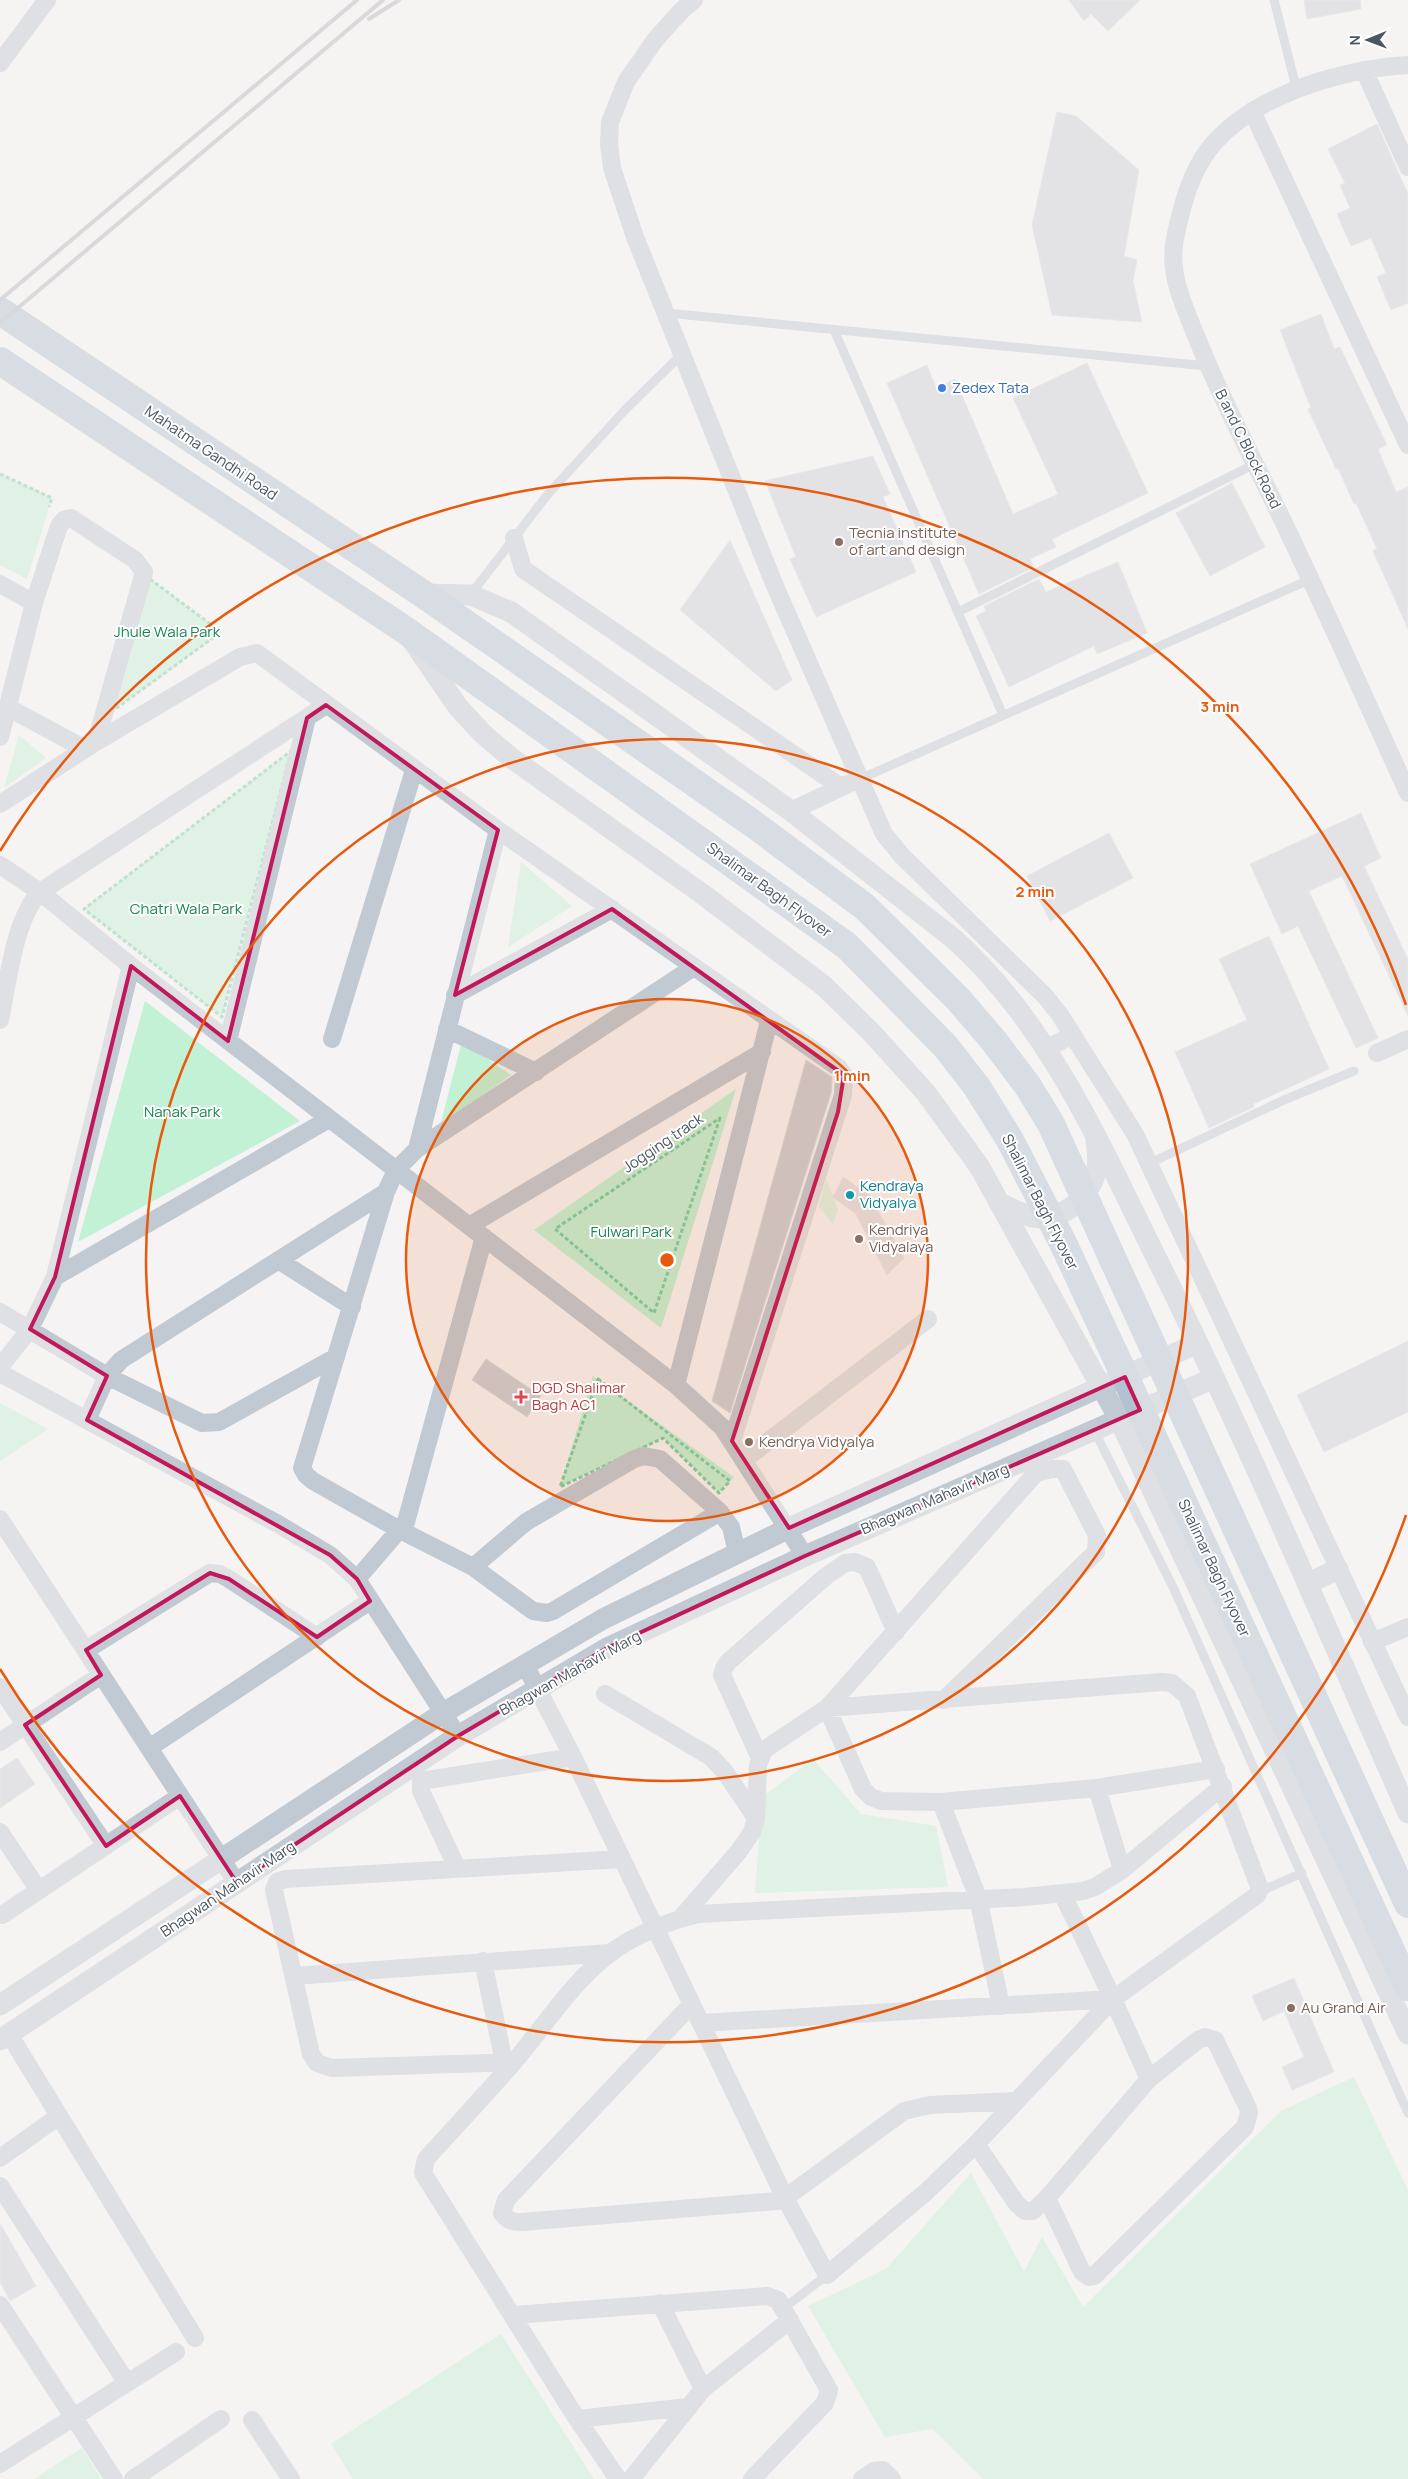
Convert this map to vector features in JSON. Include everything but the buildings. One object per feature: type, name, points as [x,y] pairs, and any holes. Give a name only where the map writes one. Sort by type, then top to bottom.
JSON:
[{"type":"main road","name":"Mahatma Gandhi Road","points":[[0,311],[423,594]]},
{"type":"main road","points":[[0,361],[405,630]]},
{"type":"main road","points":[[423,594],[752,824],[865,907],[958,998],[1028,1086],[1051,1124],[1408,1904]]},
{"type":"main road","name":"Shalimar Bagh Flyover","points":[[405,630],[847,946],[946,1046],[977,1087],[1010,1140],[1064,1245],[1408,1987]]},
{"type":"street","points":[[0,63],[47,0]]},
{"type":"street","points":[[694,0],[655,40],[626,82],[610,122],[609,144],[612,168],[635,237],[775,586],[874,815],[892,844],[1028,977],[1055,1008],[1124,1115],[1408,1717]]},
{"type":"street","name":"B and C Block Road","points":[[1408,64],[1340,75],[1296,91],[1252,110],[1214,143],[1195,172],[1186,194],[1175,235],[1174,269],[1183,302],[1207,366],[1311,579],[1408,793]]},
{"type":"street","points":[[1364,70],[1408,167]]},
{"type":"street","points":[[1252,110],[1408,444]]},
{"type":"street","points":[[0,738],[34,603],[58,526],[64,520],[71,518],[141,567],[144,572],[91,745]]},
{"type":"street","points":[[514,538],[523,568],[841,787]]},
{"type":"street","points":[[0,584],[34,603]]},
{"type":"street","points":[[423,594],[479,597],[511,612],[791,811],[972,956],[1028,1022],[1047,1048],[1096,1136],[1198,1343],[1408,1813]]},
{"type":"street","points":[[405,630],[458,707],[503,752],[702,892],[824,986],[872,1032],[926,1093],[979,1166],[1119,1419],[1408,2034]]},
{"type":"street","points":[[0,804],[91,745],[248,654],[257,654],[498,830],[839,1068],[844,1075],[845,1084],[732,1441]]},
{"type":"street","points":[[0,1020],[18,938],[32,899],[326,705]]},
{"type":"street","points":[[9,708],[91,745]]},
{"type":"street","points":[[228,1041],[307,718]]},
{"type":"street","points":[[332,1039],[414,770]]},
{"type":"street","points":[[791,811],[860,779]]},
{"type":"street","points":[[417,1149],[498,830]]},
{"type":"street","points":[[0,865],[40,892],[130,966],[676,1385],[722,1427],[789,1528],[805,1556]]},
{"type":"street","points":[[455,995],[612,909]]},
{"type":"street","points":[[0,1367],[30,1329],[55,1277],[130,966]]},
{"type":"street","points":[[694,968],[417,1149],[396,1170],[386,1192],[302,1468],[313,1481],[400,1530],[473,1567],[533,1611],[547,1613],[720,1512]]},
{"type":"street","points":[[676,1385],[770,1021]]},
{"type":"street","points":[[447,1029],[536,1072]]},
{"type":"street","points":[[1047,1048],[1073,1035]]},
{"type":"street","points":[[1377,1053],[1408,1039]]},
{"type":"street","points":[[469,1226],[762,1052]]},
{"type":"street","points":[[55,1277],[329,1119]]},
{"type":"street","points":[[999,1203],[1024,1214],[1042,1218],[1078,1202],[1090,1186],[1097,1167],[1096,1136]]},
{"type":"street","points":[[87,1420],[107,1376],[121,1360],[386,1192]]},
{"type":"street","points":[[357,1579],[400,1530],[409,1512],[484,1237]]},
{"type":"street","points":[[278,1260],[352,1307]]},
{"type":"street","points":[[0,1312],[107,1376],[192,1420],[210,1424],[219,1422],[336,1357]]},
{"type":"street","points":[[744,1460],[928,1320]]},
{"type":"street","name":"Bhagwan Mahavir Marg","points":[[0,2005],[443,1713],[602,1619],[789,1528],[1198,1343]]},
{"type":"street","points":[[0,1373],[278,1524],[330,1555],[357,1579],[458,1736]]},
{"type":"street","name":"Bhagwan Mahavir Marg","points":[[4,2037],[458,1736],[607,1648],[805,1556],[1214,1378]]},
{"type":"street","points":[[473,1567],[526,1522],[634,1459],[644,1456],[660,1459],[720,1512],[731,1527],[737,1553]]},
{"type":"street","points":[[681,1918],[747,1841],[756,1818],[760,1758],[764,1750],[827,1708],[1036,1473],[1057,1468],[1067,1472],[1097,1535],[1096,1552],[944,1700]]},
{"type":"street","points":[[0,1519],[237,1883]]},
{"type":"street","points":[[760,1758],[722,1675],[728,1662],[825,1577],[845,1563],[856,1562],[867,1567],[896,1632]]},
{"type":"street","points":[[1307,1584],[1338,1569]]},
{"type":"street","points":[[86,1650],[210,1573],[220,1574],[229,1578],[317,1637]]},
{"type":"street","points":[[149,1748],[370,1601]]},
{"type":"street","points":[[1372,1642],[1408,1626]]},
{"type":"street","points":[[525,1665],[573,1757],[785,2198],[828,2275],[926,2192],[976,2144],[1114,1999],[1259,1892],[1260,1884],[1187,1696],[1172,1683],[1162,1682],[827,1708]]},
{"type":"street","points":[[0,1742],[101,1675]]},
{"type":"street","points":[[0,1687],[106,1846]]},
{"type":"street","points":[[604,1694],[711,1757],[725,1772],[756,1818]]},
{"type":"street","points":[[827,1708],[863,1789],[871,1797],[881,1801],[941,1802],[1098,1788],[1216,1769]]},
{"type":"street","points":[[457,1868],[421,1791],[421,1781],[573,1757]]},
{"type":"street","points":[[618,2479],[425,2179],[423,2166],[426,2158],[509,2062],[578,1984],[610,1953],[655,1929],[681,1918],[699,1914],[1062,1893],[1094,1887],[1122,1870],[1223,1786]]},
{"type":"street","points":[[1098,1788],[1122,1870]]},
{"type":"street","points":[[2,1915],[38,1889],[180,1796]]},
{"type":"street","points":[[941,1802],[978,1898],[1001,2006]]},
{"type":"street","points":[[0,1832],[38,1889]]},
{"type":"street","points":[[509,2062],[332,2068],[323,2066],[311,2054],[274,1890],[277,1882],[285,1879],[622,1859]]},
{"type":"street","points":[[1062,1893],[1114,1999],[1149,2079]]},
{"type":"street","points":[[294,1976],[610,1953]]},
{"type":"street","points":[[483,1961],[509,2062]]},
{"type":"street","points":[[701,2024],[1114,1999]]},
{"type":"street","points":[[692,2004],[506,2200],[502,2213],[512,2222],[770,2202],[785,2198],[904,2111],[930,2104],[1017,2101]]},
{"type":"street","points":[[4,2037],[59,2116],[195,2338]]},
{"type":"street","points":[[976,2144],[1017,2204],[1025,2212],[1033,2211],[1047,2198],[1149,2079],[1198,2040],[1210,2037],[1215,2040],[1248,2108],[1248,2121],[1245,2127],[1094,2276],[1089,2277],[1082,2272],[1047,2198]]},
{"type":"street","points":[[0,2158],[59,2116]]},
{"type":"street","points":[[0,2186],[127,2383]]},
{"type":"street","points":[[514,2315],[767,2296],[778,2300],[826,2383],[829,2390],[828,2398],[752,2479]]},
{"type":"street","points":[[660,2303],[703,2389]]},
{"type":"street","points":[[0,2305],[114,2479]]},
{"type":"street","points":[[632,2479],[703,2389],[787,2314]]},
{"type":"street","points":[[0,2464],[176,2352]]},
{"type":"street","points":[[578,2419],[689,2406]]},
{"type":"street","points":[[133,2479],[221,2419]]},
{"type":"street","points":[[252,2420],[291,2479]]},
{"type":"street","points":[[862,2479],[874,2470],[882,2470],[892,2479]]},
{"type":"lane","points":[[1274,0],[1296,91]]},
{"type":"lane","points":[[666,314],[1207,366]]},
{"type":"lane","points":[[834,330],[1002,715]]},
{"type":"lane","points":[[479,597],[514,538],[548,494],[588,450],[682,354]]},
{"type":"lane","points":[[958,612],[1255,464]]},
{"type":"lane","points":[[860,779],[1311,579]]},
{"type":"lane","points":[[1148,1164],[1284,1100],[1354,1071]]},
{"type":"lane","points":[[1094,1430],[1173,1587],[1408,2113]]},
{"type":"lane","points":[[1259,1892],[1302,1873]]},
{"type":"lane","points":[[787,2314],[828,2275]]},
{"type":"path","points":[[0,474],[52,498],[46,516]]},
{"type":"path","points":[[150,578],[221,632],[110,713],[134,632],[150,578]]},
{"type":"path","points":[[291,751],[264,855],[222,1017],[84,909],[291,751]]},
{"type":"path","name":"Jogging track","points":[[720,1118],[663,1286],[654,1314],[555,1229],[720,1118]]},
{"type":"highlighted area","points":[[326,705],[498,830],[455,995],[612,909],[844,1075],[838,1112],[732,1441],[789,1528],[1125,1377],[1140,1410],[805,1556],[607,1648],[458,1736],[237,1883],[180,1796],[106,1846],[25,1725],[101,1675],[86,1650],[210,1573],[229,1579],[317,1637],[370,1601],[357,1579],[330,1555],[87,1420],[107,1376],[30,1329],[55,1277],[131,966],[228,1041],[307,718]]},
{"type":"green space","points":[[0,474],[52,498],[27,579],[0,565]]},
{"type":"green space","name":"Jhule Wala Park","points":[[150,579],[221,632],[110,713]]},
{"type":"green space","points":[[19,735],[46,758],[4,788]]},
{"type":"green space","name":"Chatri Wala Park","points":[[291,751],[222,1017],[84,909]]},
{"type":"green space","points":[[521,862],[572,906],[508,947]]},
{"type":"green space","name":"Nanak Park","points":[[145,1001],[300,1121],[78,1242]]},
{"type":"green space","points":[[462,1041],[511,1075],[440,1126]]},
{"type":"green space","name":"Fulwari Park","points":[[736,1089],[661,1328],[534,1230]]},
{"type":"green space","points":[[826,1178],[838,1210],[833,1224],[819,1207]]},
{"type":"green space","points":[[593,1376],[734,1477],[719,1493],[663,1438],[560,1487]]},
{"type":"green space","points":[[0,1403],[48,1429],[0,1461]]},
{"type":"green space","points":[[813,1759],[861,1814],[936,1826],[948,1887],[755,1893],[762,1797]]},
{"type":"green space","points":[[1354,2077],[1408,2190],[1408,2479],[983,2479],[933,2429],[885,2437],[808,2306],[886,2269],[971,2173],[1024,2272],[1042,2237],[1083,2307],[1281,2111]]},
{"type":"green space","points":[[501,2334],[594,2479],[353,2479],[331,2444]]},
{"type":"green space","points":[[82,2448],[101,2479],[34,2479]]},
{"type":"railway","points":[[0,300],[357,0]]},
{"type":"railway","points":[[0,323],[383,0]]},
{"type":"railway","points":[[369,19],[399,0]]},
{"type":"place","name":"Zedex Tata","points":[[942,388]]},
{"type":"place","name":"Tecnia institute of art and design","points":[[839,542]]},
{"type":"place","name":"Kendraya Vidyalya","points":[[850,1195]]},
{"type":"place","name":"Kendriya Vidyalaya","points":[[859,1239]]},
{"type":"place","name":"DGD Shalimar Bagh AC1","points":[[521,1397]]},
{"type":"place","name":"Kendrya Vidyalya","points":[[749,1442]]},
{"type":"place","name":"Au Grand Air","points":[[1291,2008]]}]
